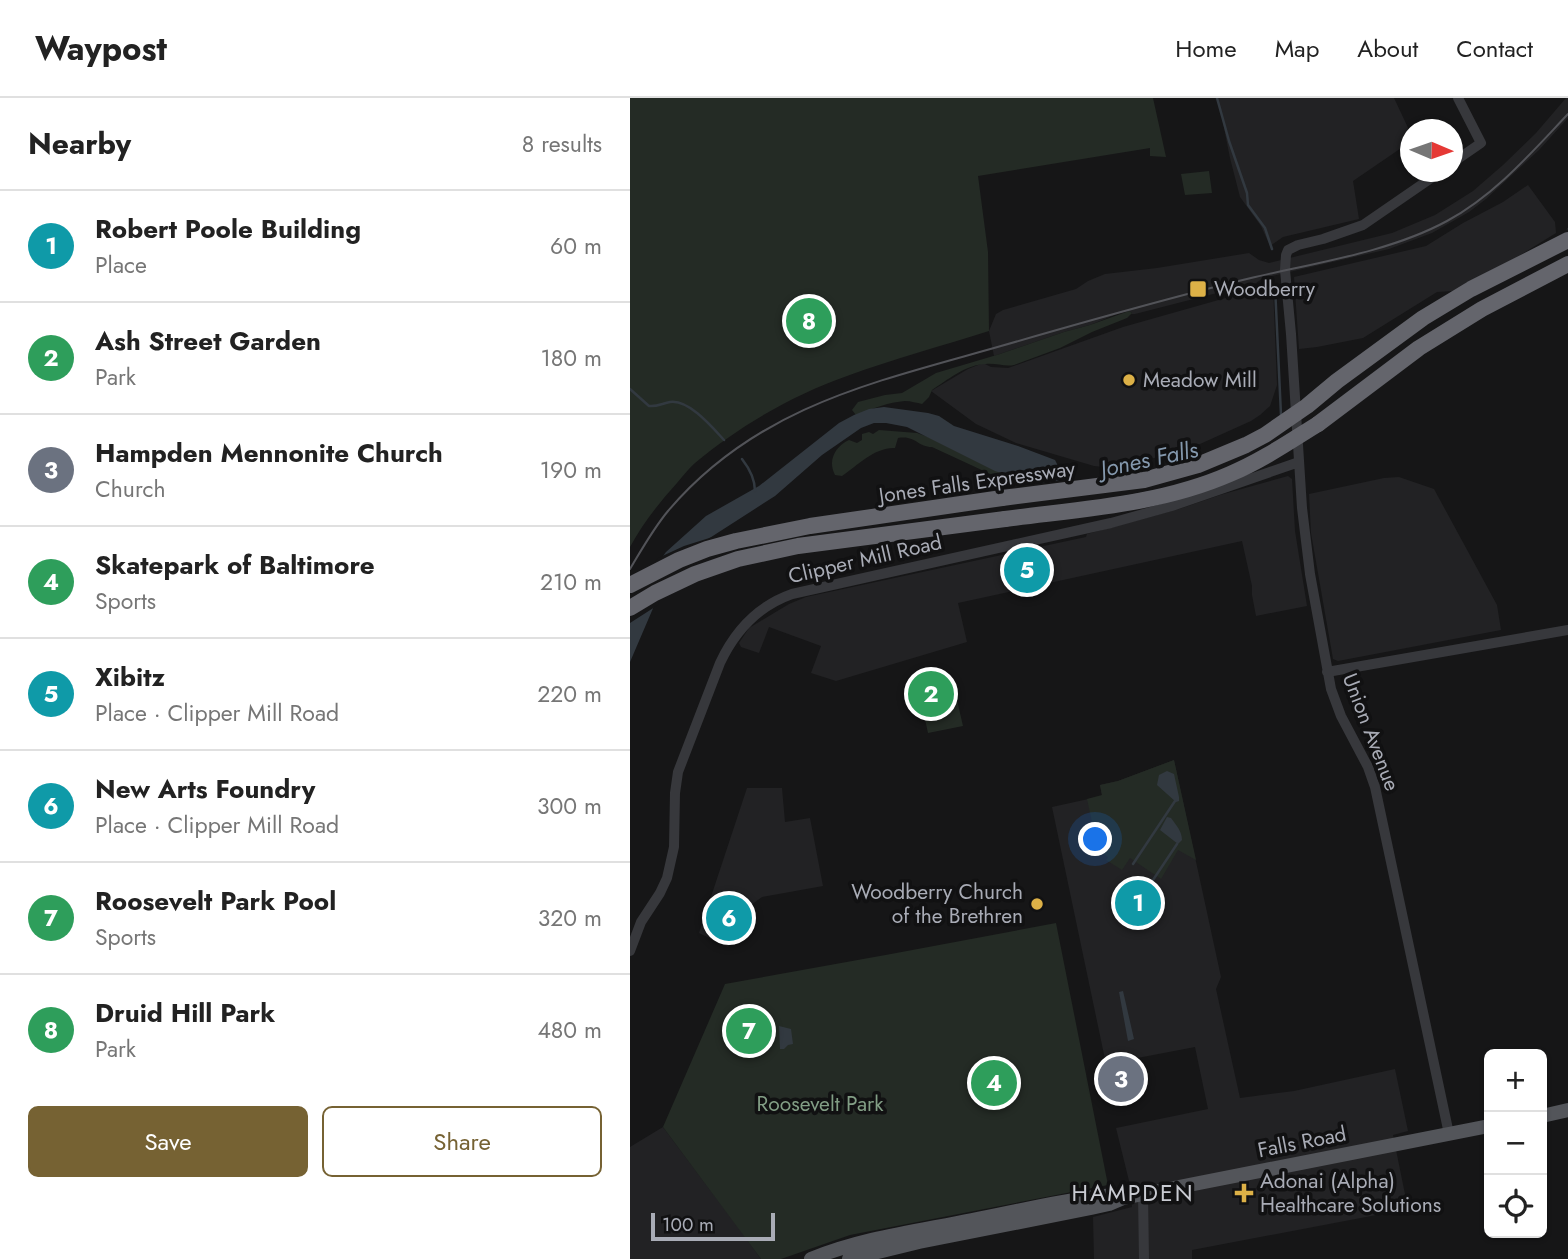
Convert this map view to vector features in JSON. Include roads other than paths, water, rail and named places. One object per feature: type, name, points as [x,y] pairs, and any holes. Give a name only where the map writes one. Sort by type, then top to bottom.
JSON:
[{"type":"highway","name":"Jones Falls Expressway","points":[[630,585],[659,569],[707,549],[736,541],[810,526],[1143,480],[1199,465],[1265,435],[1423,318],[1471,289],[1568,240]]},
{"type":"highway","name":"Jones Falls Expressway","points":[[630,608],[681,580],[724,563],[768,552],[1123,504],[1157,498],[1229,475],[1318,424],[1419,348],[1482,309],[1568,264]]},
{"type":"main road","points":[[1547,1114],[1568,1110]]},
{"type":"main road","name":"Falls Road","points":[[849,1259],[905,1245],[1109,1204],[1123,1198],[1484,1127]]},
{"type":"main road","name":"Falls Road","points":[[811,1259],[866,1242],[1058,1203],[1113,1195],[1123,1198]]},
{"type":"street","points":[[1458,98],[1481,143],[1463,155]]},
{"type":"street","name":"Union Avenue","points":[[1425,182],[1363,225],[1288,250],[1285,270],[1305,539],[1327,673],[1341,716],[1362,752],[1375,787],[1449,1134]]},
{"type":"street","name":"Clipper Mill Road","points":[[630,951],[641,922],[660,893],[672,863],[675,793],[682,758],[723,656],[739,630],[761,610],[780,598],[797,592],[1142,515],[1299,462]]},
{"type":"street","points":[[1327,673],[1568,630]]},
{"type":"street","points":[[1143,1194],[1144,1259]]},
{"type":"waterway","points":[[1217,98],[1247,193],[1248,205],[1265,228],[1272,249]]},
{"type":"waterway","points":[[1275,286],[1281,415]]},
{"type":"waterway","points":[[630,389],[649,406],[670,402],[685,405],[700,415],[724,440]]},
{"type":"waterway","points":[[742,459],[751,474],[755,491]]},
{"type":"waterway","points":[[1133,864],[1175,801]]},
{"type":"waterway","points":[[1153,880],[1177,844]]},
{"type":"tram line","points":[[630,569],[668,511],[703,475],[740,446],[779,422],[864,386],[908,372],[1188,294],[1352,256],[1425,232],[1464,211],[1497,186],[1568,114]]},
{"type":"place","name":"Woodberry","points":[[1198,289]]},
{"type":"place","name":"Druid Hill Park","points":[[809,321]]},
{"type":"place","name":"Meadow Mill","points":[[1129,380]]},
{"type":"place","name":"Xibitz","points":[[1027,570]]},
{"type":"place","name":"Ash Street Garden","points":[[931,694]]},
{"type":"place","name":"Robert Poole Building","points":[[1138,903]]},
{"type":"place","name":"Woodberry Church of the Brethren","points":[[1037,904]]},
{"type":"place","name":"New Arts Foundry","points":[[729,918]]},
{"type":"place","name":"Roosevelt Park Pool","points":[[749,1031]]},
{"type":"place","name":"Hampden Mennonite Church","points":[[1121,1079]]},
{"type":"place","name":"Skatepark of Baltimore","points":[[994,1083]]},
{"type":"place","name":"Adonai (Alpha) Healthcare Solutions","points":[[1244,1193]]},
{"type":"district","name":"HAMPDEN","points":[[1133,1193]]},
{"type":"water label","name":"Jones Falls","points":[[1149,459]]},
{"type":"park label","name":"Roosevelt Park","points":[[820,1104]]}]
